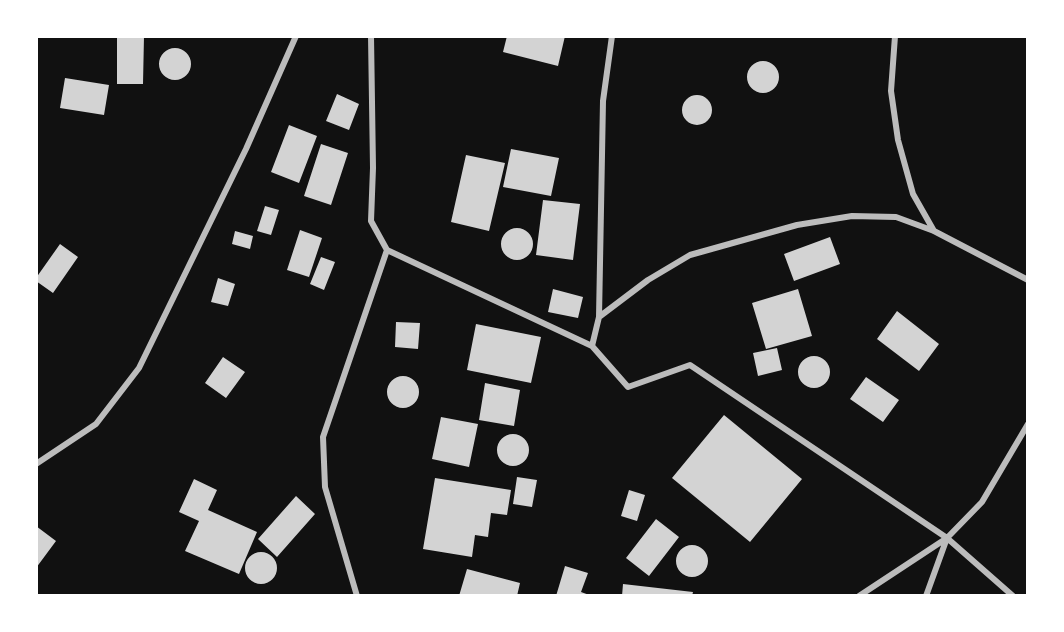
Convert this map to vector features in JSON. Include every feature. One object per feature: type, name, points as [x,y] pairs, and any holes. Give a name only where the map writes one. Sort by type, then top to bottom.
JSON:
[{"type":"street","points":[[36,464],[96,424],[139,368],[246,149],[296,36]]},
{"type":"street","points":[[371,36],[373,168],[371,221],[387,250],[592,346],[628,387],[690,365],[947,538],[1013,596]]},
{"type":"street","points":[[592,346],[599,317],[603,101],[612,36]]},
{"type":"street","points":[[895,36],[891,91],[898,140],[913,194],[934,231]]},
{"type":"street","points":[[599,317],[648,280],[690,255],[797,225],[852,216],[896,217],[934,231],[1028,280]]},
{"type":"street","points":[[357,596],[325,487],[323,437],[387,250]]},
{"type":"street","points":[[859,596],[947,538],[982,502],[1028,424]]},
{"type":"street","points":[[926,596],[947,538]]},
{"type":"building","points":[[117,36],[144,36],[143,84],[117,84]]},
{"type":"building","points":[[507,36],[565,36],[558,66],[503,52]]},
{"type":"building","points":[[175,48],[186,53],[191,64],[186,75],[175,80],[164,75],[159,64],[164,53]]},
{"type":"building","points":[[763,61],[774,66],[779,77],[774,88],[763,93],[752,88],[747,77],[752,66]]},
{"type":"building","points":[[65,78],[109,85],[104,115],[60,108]]},
{"type":"building","points":[[337,94],[359,104],[349,130],[326,121]]},
{"type":"building","points":[[697,95],[707,100],[712,110],[707,120],[697,125],[687,120],[682,110],[687,100]]},
{"type":"building","points":[[289,125],[317,136],[299,183],[271,172]]},
{"type":"building","points":[[321,144],[348,153],[331,205],[304,196]]},
{"type":"building","points":[[511,149],[559,158],[551,196],[503,187]]},
{"type":"building","points":[[466,155],[505,163],[489,231],[451,222]]},
{"type":"building","points":[[543,200],[580,204],[573,260],[536,255]]},
{"type":"building","points":[[265,206],[279,210],[271,235],[257,231]]},
{"type":"building","points":[[517,228],[528,233],[533,244],[528,255],[517,260],[506,255],[501,244],[506,233]]},
{"type":"building","points":[[300,230],[322,238],[309,277],[287,270]]},
{"type":"building","points":[[235,231],[253,236],[250,249],[232,244]]},
{"type":"building","points":[[830,237],[840,264],[794,281],[784,254]]},
{"type":"building","points":[[60,244],[78,257],[53,293],[36,281],[36,278]]},
{"type":"building","points":[[321,257],[335,262],[324,290],[310,284]]},
{"type":"building","points":[[218,278],[235,284],[228,306],[211,302]]},
{"type":"building","points":[[553,289],[583,297],[578,318],[548,312]]},
{"type":"building","points":[[798,289],[812,336],[766,349],[752,303]]},
{"type":"building","points":[[897,311],[939,344],[919,371],[877,339]]},
{"type":"building","points":[[396,322],[420,323],[418,349],[395,347]]},
{"type":"building","points":[[476,324],[541,337],[531,383],[467,370]]},
{"type":"building","points":[[777,348],[782,370],[758,376],[753,353]]},
{"type":"building","points":[[814,356],[825,361],[830,372],[825,383],[814,388],[803,383],[798,372],[803,361]]},
{"type":"building","points":[[223,357],[245,372],[226,398],[205,383]]},
{"type":"building","points":[[403,376],[414,381],[419,392],[414,403],[403,408],[392,403],[387,392],[392,381]]},
{"type":"building","points":[[866,377],[899,400],[883,422],[850,399]]},
{"type":"building","points":[[485,383],[520,390],[514,426],[479,420]]},
{"type":"building","points":[[724,415],[802,479],[750,542],[672,478]]},
{"type":"building","points":[[441,417],[478,424],[469,467],[432,459]]},
{"type":"building","points":[[513,434],[524,439],[529,450],[524,461],[513,466],[502,461],[497,450],[502,439]]},
{"type":"building","points":[[517,477],[537,480],[532,507],[513,504]]},
{"type":"building","points":[[435,478],[511,490],[507,515],[491,513],[488,537],[475,535],[472,557],[423,549]]},
{"type":"building","points":[[194,479],[217,490],[208,510],[257,532],[239,574],[185,551],[199,521],[179,512]]},
{"type":"building","points":[[629,490],[645,495],[637,521],[621,516]]},
{"type":"building","points":[[296,496],[315,514],[277,557],[258,539]]},
{"type":"building","points":[[656,519],[679,537],[649,576],[626,558]]},
{"type":"building","points":[[36,526],[56,541],[36,568]]},
{"type":"building","points":[[692,545],[703,550],[708,561],[703,572],[692,577],[681,572],[676,561],[681,550]]},
{"type":"building","points":[[261,552],[272,557],[277,568],[272,579],[261,584],[250,579],[245,568],[250,557]]},
{"type":"building","points":[[565,566],[588,573],[581,592],[592,596],[556,596]]},
{"type":"building","points":[[467,569],[520,583],[517,596],[459,596]]},
{"type":"building","points":[[623,584],[693,592],[692,596],[622,596]]}]
